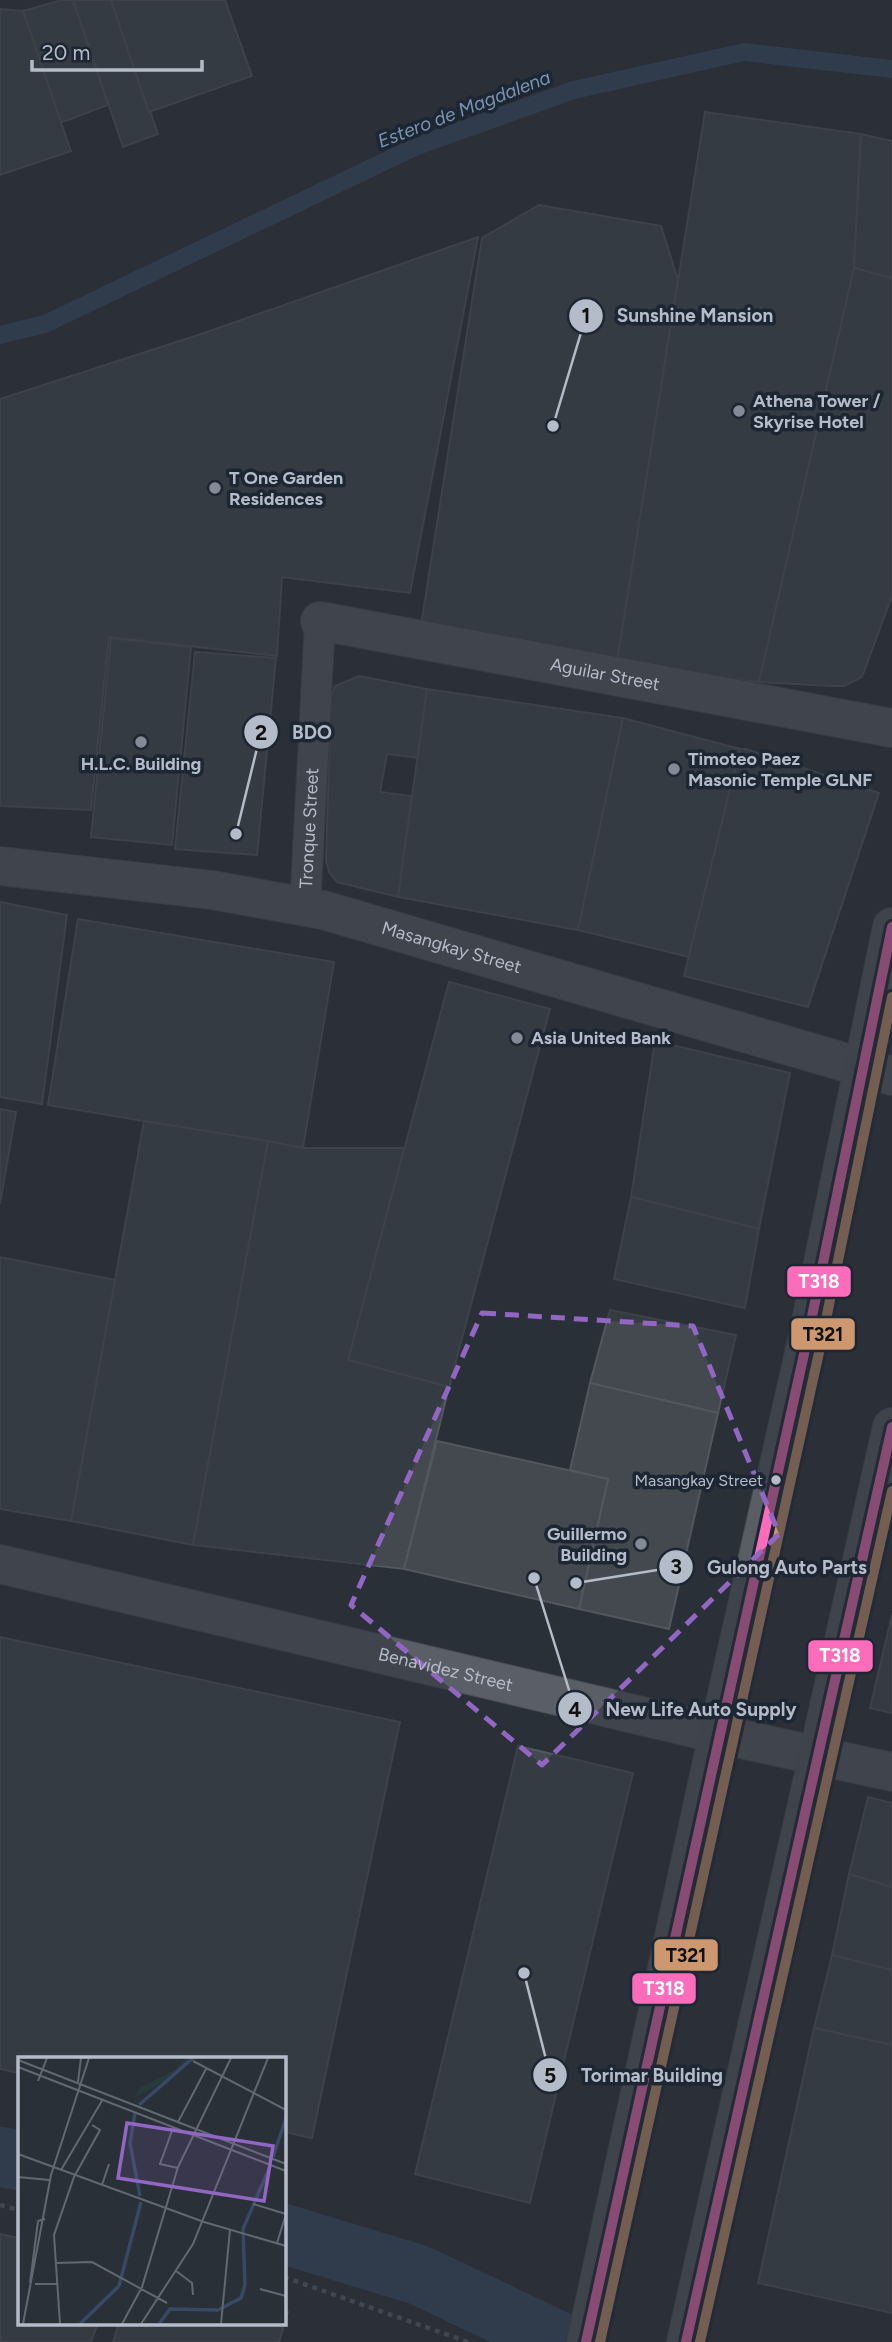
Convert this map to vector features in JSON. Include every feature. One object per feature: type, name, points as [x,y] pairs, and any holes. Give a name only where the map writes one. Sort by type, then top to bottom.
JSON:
[{"type":"main road","points":[[586,2342],[718,1734],[808,1336],[878,1072],[892,927]]},
{"type":"main road","points":[[686,2342],[892,1426]]},
{"type":"street","name":"Aguilar Street","points":[[320,621],[892,728]]},
{"type":"street","name":"Masangkay Street","points":[[0,866],[212,890],[305,908],[878,1072]]},
{"type":"street","name":"Benavidez Street","points":[[0,1564],[718,1734],[892,1772]]},
{"type":"lane","name":"Tronque Street","points":[[305,908],[320,621]]},
{"type":"path","points":[[0,2206],[18,2210]]},
{"type":"path","points":[[285,2277],[468,2342]]},
{"type":"highlighted area","points":[[482,1313],[693,1326],[779,1534],[542,1765],[351,1605]]},
{"type":"building","points":[[62,0],[73,0],[108,105],[60,123],[23,11]]},
{"type":"building","points":[[73,0],[111,0],[158,134],[123,147]]},
{"type":"building","points":[[111,0],[225,0],[252,76],[149,112]]},
{"type":"building","points":[[0,9],[23,11],[71,151],[0,175]]},
{"type":"building","name":"Athena Tower / Skyrise Hotel","points":[[705,112],[861,134],[854,268],[759,682],[616,667]]},
{"type":"building","points":[[861,134],[892,141],[892,278],[854,268]]},
{"type":"building","points":[[539,205],[661,226],[678,280],[616,667],[421,625],[482,238]]},
{"type":"building","name":"T One Garden Residences","points":[[478,237],[410,593],[282,577],[277,656],[109,637],[91,810],[0,806],[0,399],[201,334]]},
{"type":"building","points":[[854,268],[892,278],[892,596],[862,677],[844,686],[759,682]]},
{"type":"building","name":"H.L.C. Building","points":[[111,638],[191,647],[172,845],[91,837]]},
{"type":"building","points":[[195,652],[276,658],[257,855],[175,849]]},
{"type":"building","points":[[359,676],[427,689],[419,758],[387,754],[380,792],[412,796],[398,897],[337,882],[329,872],[326,861],[331,698],[335,686]]},
{"type":"building","points":[[427,689],[623,718],[578,930],[398,897]]},
{"type":"building","points":[[623,718],[740,749],[689,957],[578,930]]},
{"type":"building","points":[[740,749],[879,793],[808,1007],[684,976]]},
{"type":"building","points":[[0,902],[67,915],[42,1104],[0,1097]]},
{"type":"building","points":[[78,919],[334,962],[303,1148],[48,1105]]},
{"type":"building","points":[[449,982],[550,1009],[449,1387],[348,1360]]},
{"type":"building","points":[[655,1041],[790,1073],[759,1229],[631,1197]]},
{"type":"building","points":[[0,1109],[16,1112],[0,1204]]},
{"type":"building","points":[[144,1121],[268,1141],[193,1545],[71,1521]]},
{"type":"building","points":[[268,1141],[303,1148],[404,1148],[348,1360],[449,1387],[404,1569],[193,1545]]},
{"type":"building","points":[[631,1197],[759,1229],[745,1308],[614,1279]]},
{"type":"building","points":[[0,1257],[115,1280],[71,1521],[0,1509]]},
{"type":"building","points":[[610,1310],[736,1335],[718,1413],[590,1383]]},
{"type":"building","name":"Guillermo Building","points":[[590,1383],[718,1413],[669,1629],[579,1609],[608,1479],[570,1470]]},
{"type":"building","points":[[437,1441],[608,1479],[579,1609],[404,1569]]},
{"type":"building","points":[[892,1615],[892,1713],[870,1708]]},
{"type":"building","points":[[0,1637],[400,1722],[312,2138],[285,2132],[285,2057],[18,2057],[18,2073],[0,2069]]},
{"type":"building","points":[[518,1746],[633,1773],[530,2203],[415,2174]]},
{"type":"building","points":[[868,1797],[892,1803],[892,1887],[849,1874]]},
{"type":"building","points":[[849,1874],[892,1887],[892,1970],[832,1955]]},
{"type":"building","points":[[832,1955],[892,1970],[892,2045],[814,2028]]},
{"type":"building","points":[[814,2028],[892,2045],[892,2313],[758,2283]]},
{"type":"building","points":[[0,2234],[18,2238],[18,2324],[98,2324],[91,2342],[0,2342]]},
{"type":"building","points":[[119,2324],[284,2324],[279,2342],[113,2342]]},
{"type":"waterway","name":"Estero de Magdalena","points":[[0,335],[45,324],[417,146],[574,90],[744,52],[892,69]]},
{"type":"waterway","points":[[0,2157],[18,2160]]},
{"type":"waterway","points":[[285,2234],[419,2275],[560,2342]]},
{"type":"transit line","name":"T318","points":[[586,2342],[808,1336],[892,927]]},
{"type":"transit line","name":"T321","points":[[600,2342],[822,1339],[892,997]]},
{"type":"transit line","name":"T318","points":[[686,2342],[892,1427]]},
{"type":"transit line","name":"T321","points":[[700,2342],[892,1491]]},
{"type":"place","name":"Athena Tower / Skyrise Hotel","points":[[739,411]]},
{"type":"place","name":"Sunshine Mansion","points":[[553,426]]},
{"type":"place","name":"T One Garden Residences","points":[[215,488]]},
{"type":"place","name":"H.L.C. Building","points":[[141,742]]},
{"type":"place","name":"Timoteo Paez Masonic Temple GLNF","points":[[674,769]]},
{"type":"place","name":"BDO","points":[[236,834]]},
{"type":"place","name":"Asia United Bank","points":[[517,1038]]},
{"type":"place","name":"Masangkay Street","points":[[776,1480]]},
{"type":"place","name":"Guillermo Building","points":[[641,1544]]},
{"type":"place","name":"New Life Auto Supply","points":[[534,1578]]},
{"type":"place","name":"Gulong Auto Parts","points":[[576,1583]]},
{"type":"place","name":"Torimar Building","points":[[524,1973]]}]
